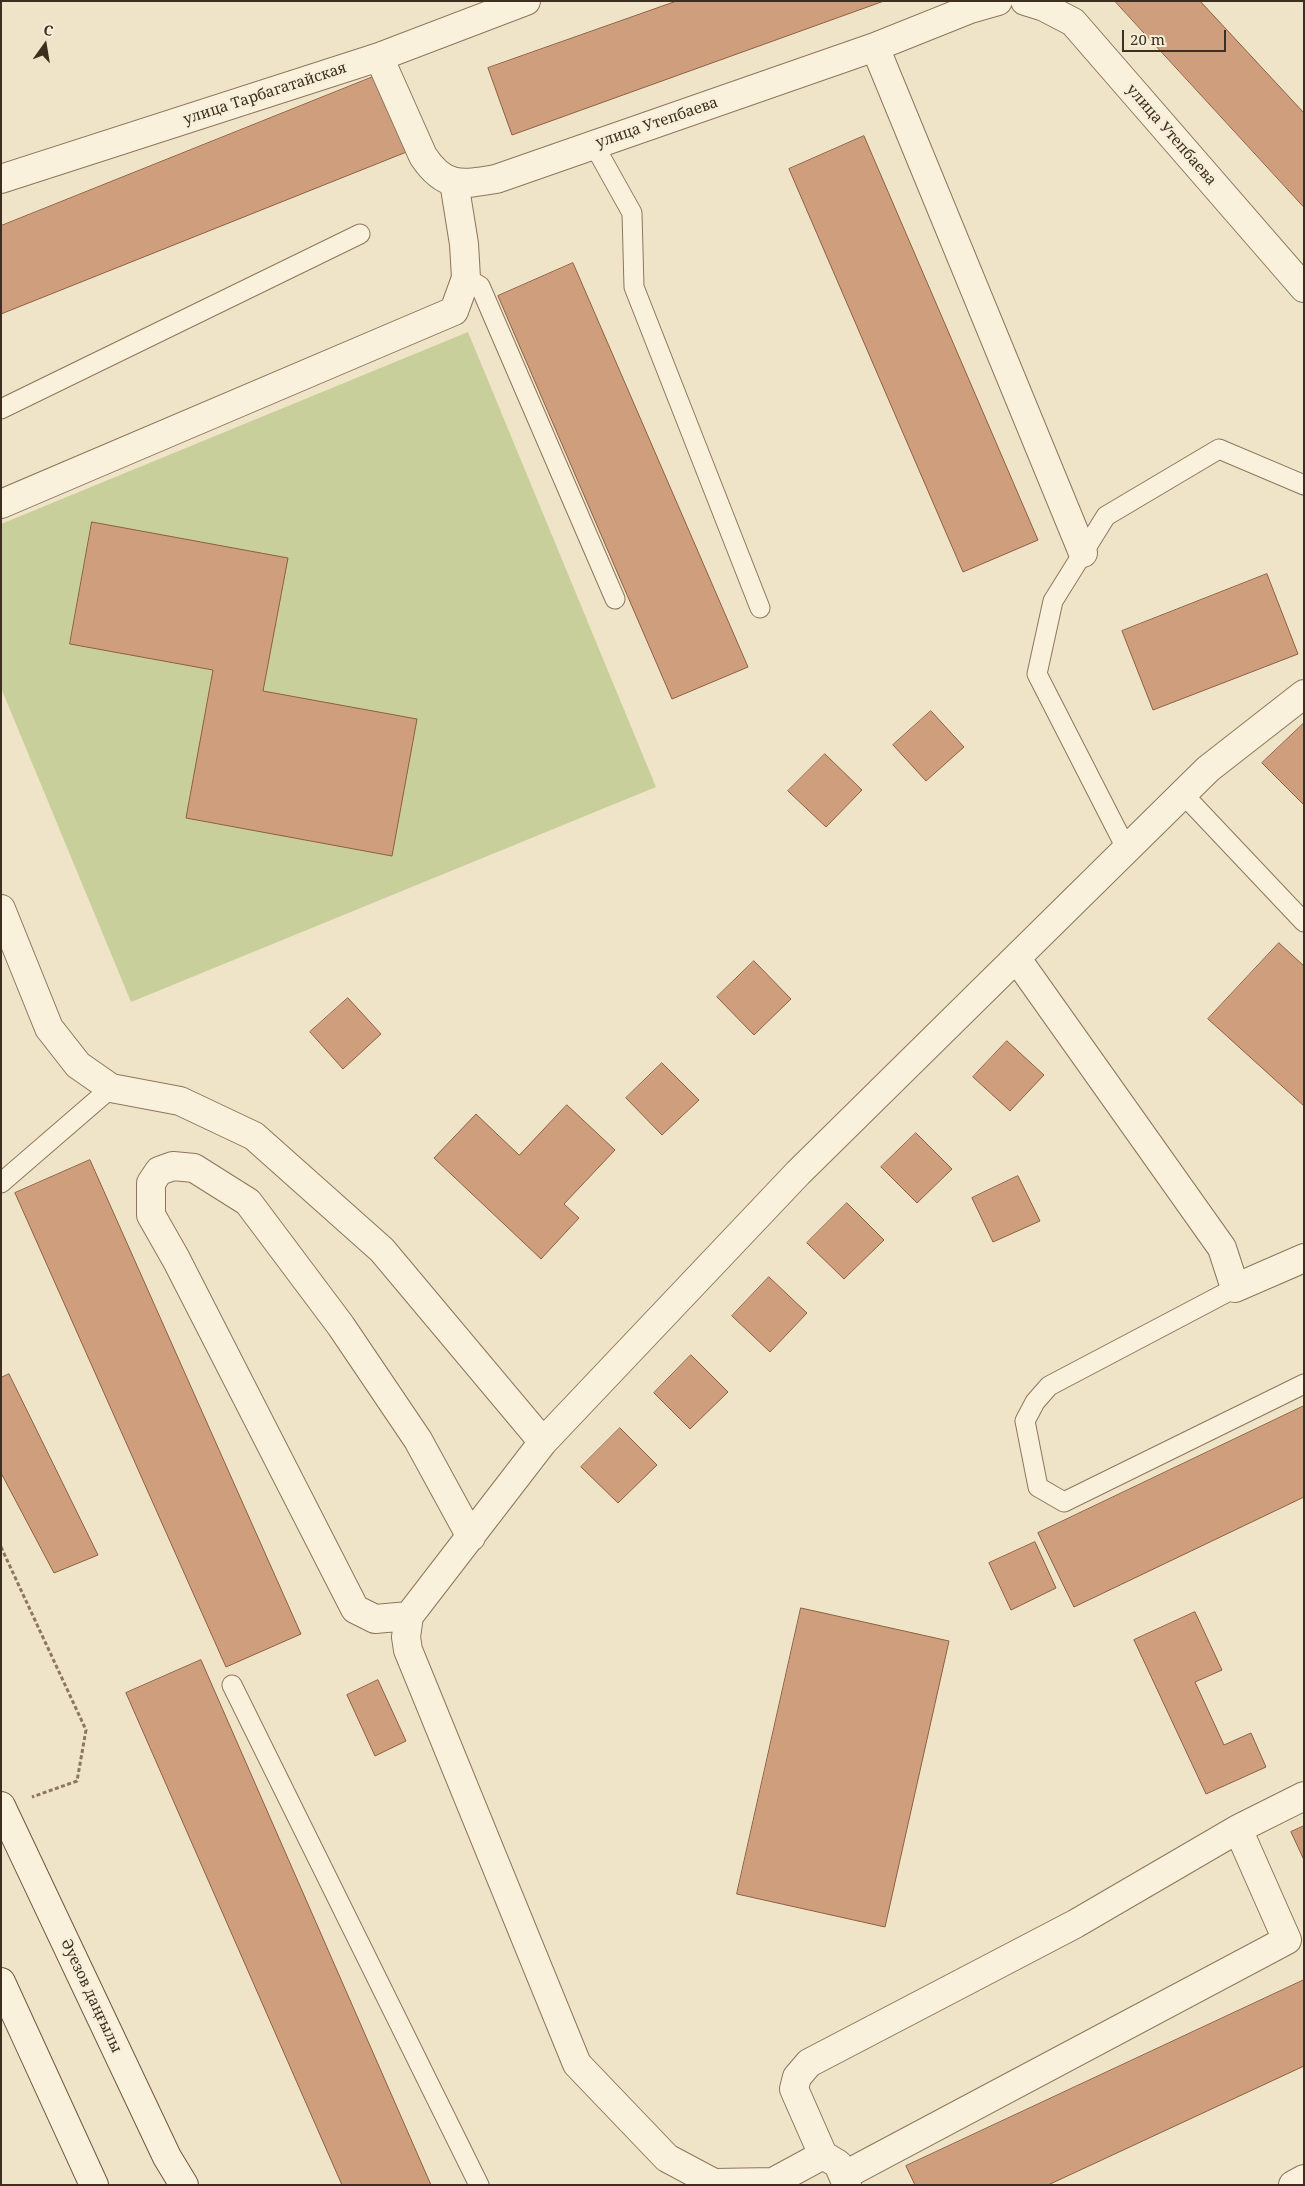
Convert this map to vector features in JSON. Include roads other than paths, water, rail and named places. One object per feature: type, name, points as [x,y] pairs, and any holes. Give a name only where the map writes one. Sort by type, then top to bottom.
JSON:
[{"type":"street","name":"улица Тарбагатайская","points":[[1,179],[379,57],[526,1]]},
{"type":"street","name":"улица Утепбаева","points":[[454,182],[470,183],[496,179],[875,47],[970,9],[998,1]]},
{"type":"street","name":"улица Утепбаева","points":[[1025,1],[1044,7],[1073,22],[1304,288]]},
{"type":"street","points":[[875,47],[1083,554]]},
{"type":"street","points":[[1,504],[454,311],[466,278],[464,244],[454,182],[441,178],[423,156],[379,57]]},
{"type":"street","points":[[823,2155],[773,2182],[714,2183],[667,2158],[576,2064],[408,1650],[406,1637],[409,1616],[543,1442],[798,1173],[1017,960],[1208,769],[1304,694]]},
{"type":"street","points":[[1,910],[49,1028],[78,1065],[111,1088],[180,1101],[254,1136],[382,1250],[543,1442]]},
{"type":"street","points":[[1017,960],[1222,1248],[1235,1288],[1304,1258]]},
{"type":"street","points":[[409,1616],[375,1619],[355,1609],[176,1259],[150,1215],[151,1183],[159,1171],[173,1166],[194,1168],[248,1202],[341,1326],[418,1440],[471,1537]]},
{"type":"street","points":[[1238,1829],[1288,1940],[845,2180],[838,2164],[823,2155],[794,2090],[797,2077],[809,2063],[1075,1924],[1238,1829],[1304,1796]]},
{"type":"street","name":"Әуезов даңғылы","points":[[2,1806],[167,2157],[184,2185]]},
{"type":"street","points":[[1,1982],[94,2185]]},
{"type":"street","points":[[1293,2185],[1304,2179]]},
{"type":"lane","points":[[594,145],[632,213],[634,287],[760,608]]},
{"type":"lane","points":[[1,409],[360,234]]},
{"type":"lane","points":[[466,278],[480,286],[615,598]]},
{"type":"lane","points":[[1127,850],[1037,674],[1053,601],[1106,516],[1219,449],[1304,485]]},
{"type":"lane","points":[[1183,794],[1304,922]]},
{"type":"lane","points":[[1,1183],[111,1088]]},
{"type":"lane","points":[[1235,1288],[1048,1386],[1034,1402],[1025,1420],[1038,1487],[1064,1502],[1304,1384]]},
{"type":"lane","points":[[232,1685],[479,2185]]}]
